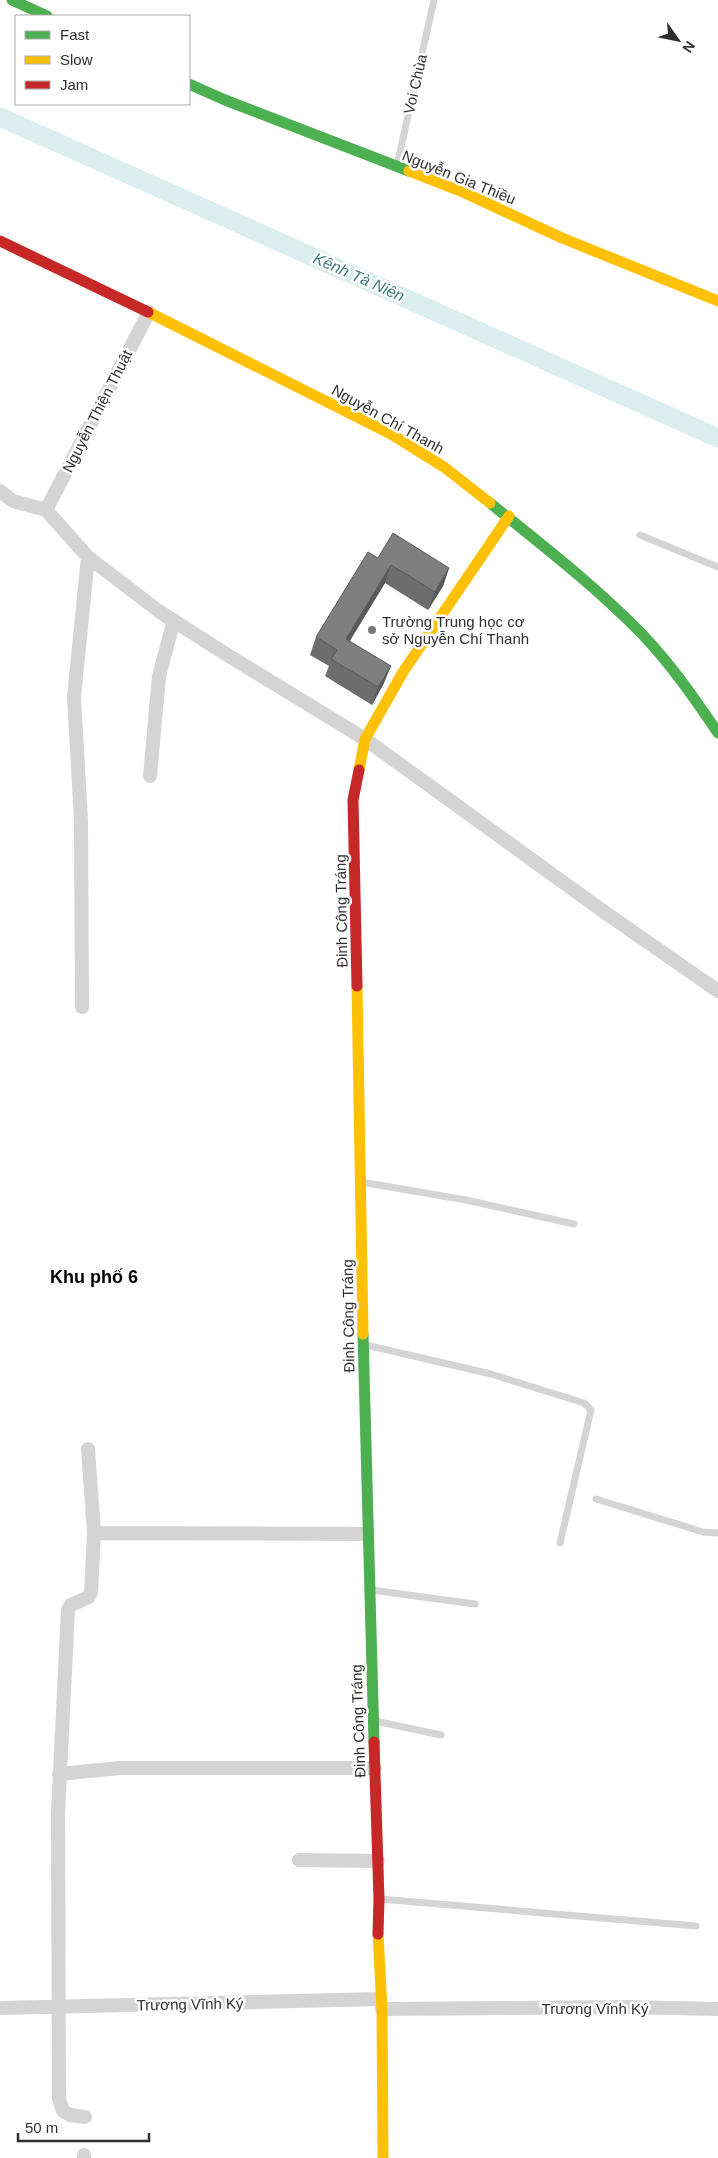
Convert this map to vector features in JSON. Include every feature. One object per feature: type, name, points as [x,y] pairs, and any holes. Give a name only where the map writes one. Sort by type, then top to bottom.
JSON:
[{"type":"street","points":[[12,0],[44,15]]},
{"type":"street","name":"Nguyễn Gia Thiều","points":[[190,84],[396,168],[465,193],[562,238],[718,301]]},
{"type":"street","name":"Nguyễn Chí Thanh","points":[[0,241],[149,312],[391,434],[444,466],[576,571],[642,634],[693,696],[718,733]]},
{"type":"street","name":"Nguyễn Thiện Thuật","points":[[46,510],[149,312]]},
{"type":"street","points":[[0,491],[13,501],[46,510],[88,557],[174,620],[365,739],[600,910],[718,991]]},
{"type":"street","points":[[0,507],[13,501]]},
{"type":"street","name":"Đinh Công Tráng","points":[[384,2158],[378,1861],[368,1590],[353,800],[365,739],[403,672],[509,516]]},
{"type":"street","points":[[82,1007],[81,821],[74,697],[88,557]]},
{"type":"street","points":[[150,776],[160,676],[174,620]]},
{"type":"street","points":[[85,2117],[70,2115],[60,2106],[59,1774],[68,1610],[71,1605],[89,1597],[90,1592],[94,1533],[88,1449]]},
{"type":"street","points":[[94,1533],[367,1534]]},
{"type":"street","points":[[59,1774],[120,1768],[375,1768]]},
{"type":"street","points":[[299,1860],[378,1861]]},
{"type":"street","name":"Trương Vĩnh Ký","points":[[0,2008],[381,2004],[718,2009]]},
{"type":"lane","name":"Voi Chùa","points":[[396,168],[434,0]]},
{"type":"lane","points":[[640,535],[718,567]]},
{"type":"lane","points":[[361,1182],[466,1200],[574,1224]]},
{"type":"lane","points":[[364,1344],[491,1374],[584,1403],[591,1410],[560,1543]]},
{"type":"lane","points":[[596,1499],[703,1532],[718,1533]]},
{"type":"lane","points":[[368,1590],[475,1604]]},
{"type":"lane","points":[[373,1720],[441,1735]]},
{"type":"lane","points":[[379,1899],[696,1926]]},
{"type":"building","points":[[393,533],[449,568],[435,592],[391,565],[346,639],[391,666],[378,687],[331,659],[337,650],[316,637],[368,552],[378,558]]},
{"type":"waterway","name":"Kênh Tà Niên","points":[[0,117],[718,438]]},
{"type":"traffic: fast","points":[[12,0],[45,15]]},
{"type":"traffic: fast","points":[[190,84],[225,100],[409,171]]},
{"type":"traffic: fast","points":[[490,503],[586,582],[641,633],[672,669],[718,733]]},
{"type":"traffic: fast","points":[[363,1334],[374,1742]]},
{"type":"traffic: slow","points":[[409,171],[465,193],[562,238],[718,301]]},
{"type":"traffic: slow","points":[[148,312],[391,434],[444,467],[490,503]]},
{"type":"traffic: slow","points":[[359,770],[365,739],[403,672],[509,516]]},
{"type":"traffic: slow","points":[[357,986],[363,1334]]},
{"type":"traffic: slow","points":[[378,1934],[382,2009],[383,2158]]},
{"type":"traffic: jam","points":[[0,241],[148,312]]},
{"type":"traffic: jam","points":[[357,986],[353,800],[359,770]]},
{"type":"traffic: jam","points":[[374,1742],[379,1899],[378,1934]]},
{"type":"place","name":"Trường Trung học cơ sở Nguyễn Chí Thanh","points":[[372,630]]},
{"type":"district","name":"Khu phố 6","points":[[94,1277]]}]
